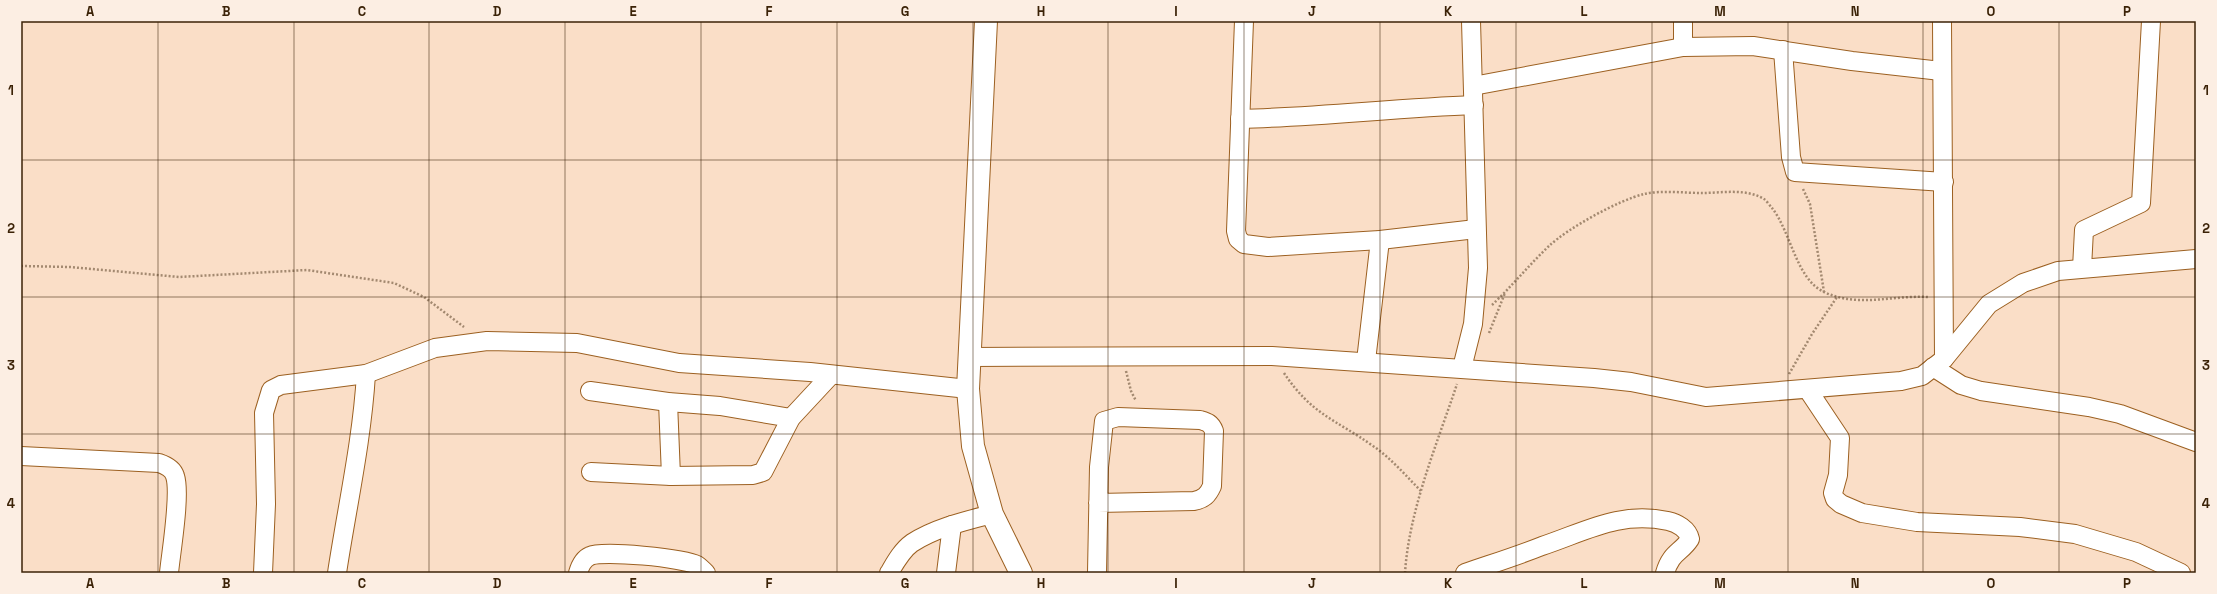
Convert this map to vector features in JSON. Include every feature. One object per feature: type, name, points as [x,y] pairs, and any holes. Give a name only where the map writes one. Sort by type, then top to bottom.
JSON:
[{"type":"street","points":[[986,21],[968,389],[973,446],[992,514],[1021,573]]},
{"type":"street","points":[[1244,21],[1236,231],[1238,239],[1244,244],[1268,247],[1380,240],[1476,229]]},
{"type":"street","points":[[1462,368],[1473,324],[1477,297],[1471,21]]},
{"type":"street","points":[[1683,21],[1683,47]]},
{"type":"street","points":[[1938,363],[1944,298],[1942,21]]},
{"type":"street","points":[[2082,268],[2084,230],[2142,203],[2151,21]]},
{"type":"street","points":[[1473,86],[1683,47],[1753,46],[1852,61],[1942,71]]},
{"type":"street","points":[[1783,50],[1791,157],[1795,172],[1944,182]]},
{"type":"street","points":[[1240,119],[1307,117],[1392,108],[1474,105]]},
{"type":"street","points":[[1366,361],[1380,240]]},
{"type":"street","points":[[970,357],[1272,356],[1366,361],[1631,382],[1706,397],[1808,390],[1901,381],[1922,376],[1938,363],[1989,304],[2023,283],[2058,271],[2196,259]]},
{"type":"street","points":[[263,573],[266,504],[264,413],[271,390],[281,385],[366,374],[435,348],[487,341],[577,343],[680,363],[831,374],[968,389]]},
{"type":"street","points":[[1938,363],[1961,385],[1981,391],[2090,407],[2120,414],[2196,442]]},
{"type":"street","points":[[337,573],[350,489],[359,444],[366,374]]},
{"type":"street","points":[[590,472],[671,476],[753,475],[762,472],[790,418],[831,374]]},
{"type":"street","points":[[1808,390],[1840,438],[1838,475],[1832,493],[1835,499],[1841,504],[1862,513],[1917,522],[2020,527],[2075,534],[2136,552],[2181,573]]},
{"type":"street","points":[[590,391],[668,402],[720,406],[790,418]]},
{"type":"street","points":[[668,402],[671,476]]},
{"type":"street","points":[[1097,573],[1098,503],[1099,467],[1104,422],[1112,418],[1153,418],[1200,420],[1208,422],[1212,426],[1214,431],[1212,486],[1208,494],[1203,499],[1194,501],[1098,503]]},
{"type":"street","points":[[21,456],[159,463],[167,466],[175,475],[177,493],[169,573]]},
{"type":"street","points":[[889,573],[896,560],[912,544],[952,525],[992,514]]},
{"type":"street","points":[[1465,573],[1544,546],[1591,527],[1625,518],[1641,517],[1673,522],[1690,535],[1688,543],[1670,559],[1665,573]]},
{"type":"street","points":[[946,573],[952,525]]},
{"type":"street","points":[[578,573],[582,562],[588,556],[598,553],[651,556],[697,565],[706,573]]},
{"type":"path","points":[[1795,172],[1810,204],[1824,292]]},
{"type":"path","points":[[1473,324],[1550,245],[1581,224],[1613,207],[1645,194],[1745,192],[1765,200],[1779,218],[1803,270],[1812,285],[1824,292],[1837,297],[1868,301],[1910,296],[1944,298]]},
{"type":"path","points":[[21,266],[70,267],[179,277],[307,270],[394,283],[424,297],[460,324],[487,341]]},
{"type":"path","points":[[1779,392],[1812,334],[1837,297]]},
{"type":"path","points":[[1272,356],[1300,396],[1313,408],[1374,446],[1422,492]]},
{"type":"path","points":[[1124,357],[1131,391],[1137,404],[1153,418]]},
{"type":"path","points":[[1404,573],[1407,545],[1422,492],[1462,368]]}]
